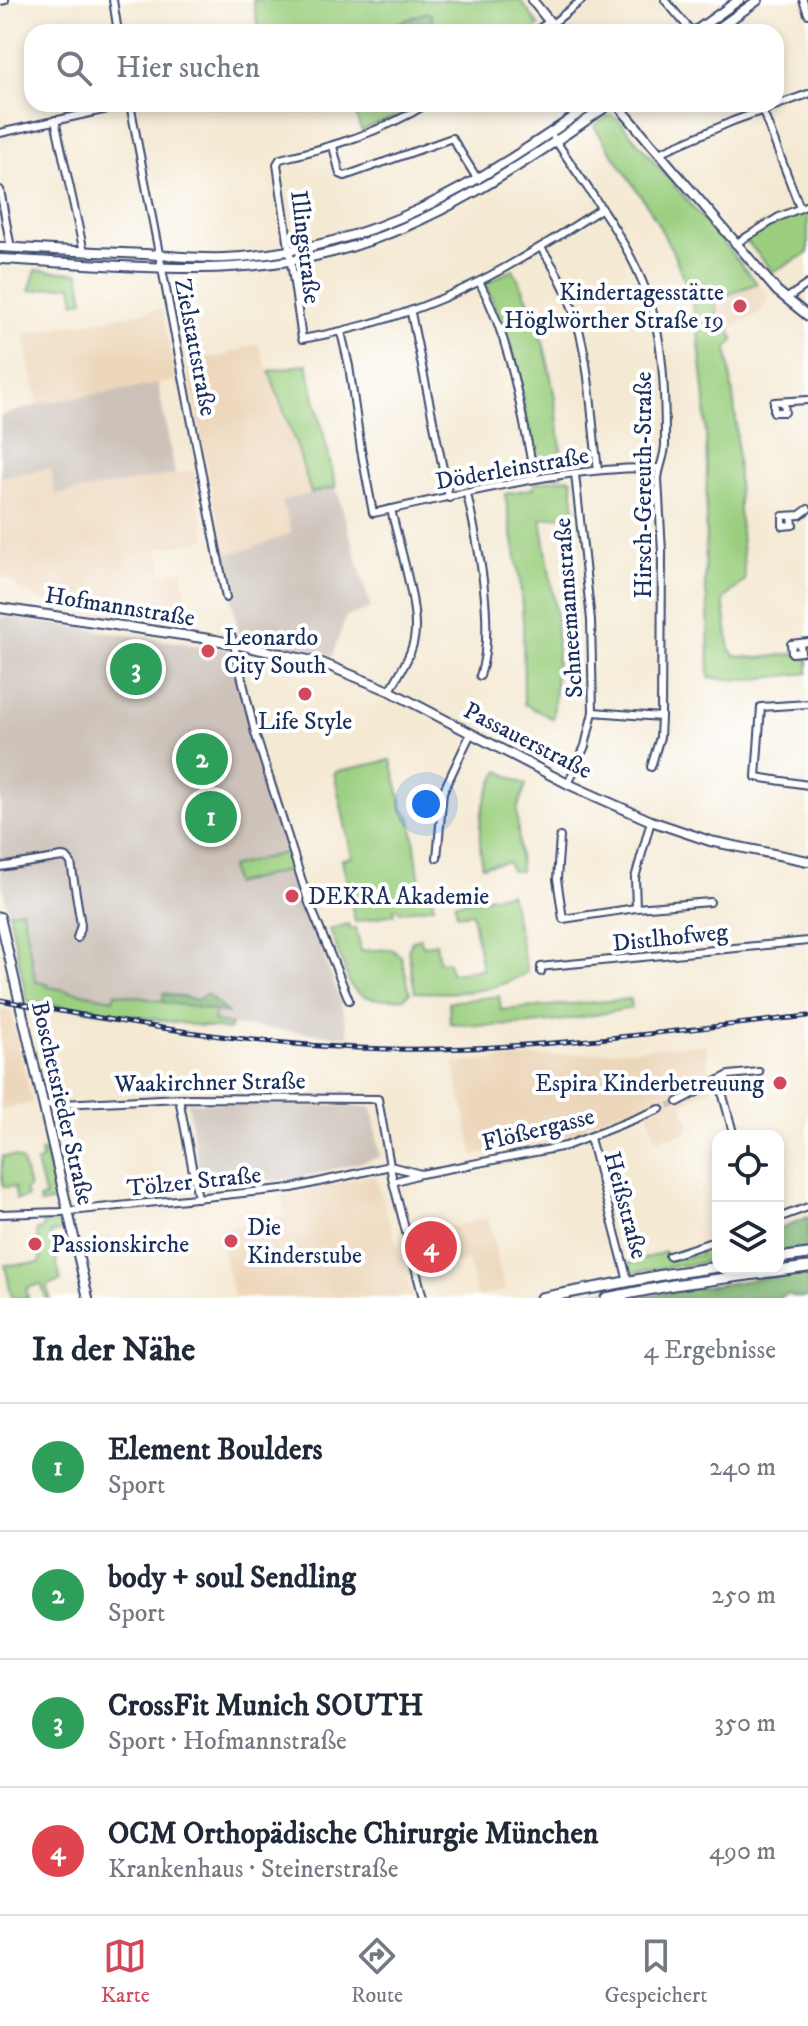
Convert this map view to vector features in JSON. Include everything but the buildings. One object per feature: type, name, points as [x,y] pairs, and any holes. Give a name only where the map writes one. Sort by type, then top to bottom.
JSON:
[{"type":"main road","points":[[532,0],[551,24]]},
{"type":"main road","points":[[704,24],[739,0]]},
{"type":"main road","points":[[727,24],[758,0]]},
{"type":"main road","points":[[0,247],[224,258],[331,252],[422,220],[488,187],[584,112]]},
{"type":"main road","points":[[0,259],[162,267],[225,266],[288,255],[425,209],[597,112]]},
{"type":"main road","points":[[624,112],[735,244],[786,299],[808,316]]},
{"type":"main road","points":[[33,261],[34,249]]},
{"type":"main road","name":"Hofmannstraße","points":[[0,608],[232,640]]},
{"type":"main road","name":"Passauerstraße","points":[[232,640],[322,663],[390,691],[568,784],[651,821],[710,841],[808,861]]},
{"type":"main road","name":"Boschetsrieder Straße","points":[[0,917],[88,1298]]},
{"type":"main road","points":[[784,1257],[808,1254]]},
{"type":"main road","points":[[784,1269],[808,1267]]},
{"type":"main road","points":[[541,1298],[712,1268]]},
{"type":"main road","points":[[606,1298],[738,1274]]},
{"type":"street","points":[[113,0],[117,24]]},
{"type":"street","points":[[555,24],[582,0]]},
{"type":"street","points":[[665,0],[686,24]]},
{"type":"street","points":[[803,0],[808,14]]},
{"type":"street","points":[[784,101],[808,94]]},
{"type":"street","points":[[0,133],[92,112]]},
{"type":"street","name":"Zielstattstraße","points":[[132,112],[226,598]]},
{"type":"street","points":[[413,112],[333,146],[340,174],[345,176],[452,138],[478,180]]},
{"type":"street","points":[[659,153],[750,112]]},
{"type":"street","points":[[763,112],[800,208]]},
{"type":"street","points":[[55,120],[84,252]]},
{"type":"street","name":"Hirsch-Gereuth-Straße","points":[[553,138],[602,208],[636,267],[658,335],[665,444],[664,458],[659,468],[661,717],[660,737],[651,767]]},
{"type":"street","name":"Illingstraße","points":[[333,146],[280,159],[277,164],[302,339],[341,332]]},
{"type":"street","points":[[0,190],[11,248]]},
{"type":"street","points":[[735,244],[808,205]]},
{"type":"street","points":[[341,332],[411,313],[480,283],[602,208]]},
{"type":"street","points":[[541,248],[565,289],[586,351],[598,470]]},
{"type":"street","points":[[480,283],[500,323],[507,347],[535,479]]},
{"type":"street","points":[[786,299],[808,284]]},
{"type":"street","points":[[411,313],[449,498]]},
{"type":"street","name":"Döderleinstraße","points":[[341,332],[373,513],[535,479],[598,470],[659,468]]},
{"type":"street","points":[[784,402],[808,400]]},
{"type":"street","name":"Schneemannstraße","points":[[568,784],[585,746],[593,712],[591,620],[575,474]]},
{"type":"street","points":[[467,494],[479,548],[483,586],[485,639],[480,676]]},
{"type":"street","points":[[390,691],[411,648],[415,632],[391,509]]},
{"type":"street","points":[[792,516],[808,509]]},
{"type":"street","points":[[232,640],[255,733],[301,881],[321,938],[349,1000]]},
{"type":"street","points":[[808,704],[761,707],[756,777],[808,785]]},
{"type":"street","points":[[593,712],[661,717]]},
{"type":"street","points":[[437,858],[443,792],[471,733]]},
{"type":"street","points":[[636,908],[635,878],[651,821]]},
{"type":"street","points":[[560,837],[557,879],[563,919],[636,908],[710,902]]},
{"type":"street","points":[[0,867],[67,858],[71,863],[81,925],[77,938]]},
{"type":"street","name":"Distlhofweg","points":[[541,972],[541,967],[549,966],[808,941]]},
{"type":"street","points":[[678,1102],[729,1075],[759,1072]]},
{"type":"street","points":[[719,1081],[732,1130]]},
{"type":"street","points":[[179,1098],[198,1198]]},
{"type":"street","name":"Waakirchner Straße","points":[[43,1105],[179,1098],[378,1099],[390,1166]]},
{"type":"street","name":"Flößergasse","points":[[393,1182],[566,1146],[660,1109]]},
{"type":"street","name":"Heißstraße","points":[[590,1138],[628,1281]]},
{"type":"street","points":[[390,1166],[423,1298]]},
{"type":"street","name":"Tölzer Straße","points":[[0,1214],[68,1212],[292,1188],[390,1166]]},
{"type":"street","name":"Flößergasse","points":[[390,1166],[421,1174]]},
{"type":"street","points":[[784,1216],[808,1207]]},
{"type":"street","points":[[669,1256],[712,1242]]},
{"type":"shaded area","name":"Kindertagesstätte Höglwörther Straße 19","points":[[757,283],[770,298],[759,313],[720,334],[715,300]]},
{"type":"shaded area","points":[[162,309],[176,381],[38,404],[23,334]]},
{"type":"shaded area","points":[[258,343],[311,493],[282,501],[293,533],[250,549],[224,554],[186,361],[223,356]]},
{"type":"shaded area","points":[[158,384],[175,474],[55,495],[51,468],[0,477],[0,416],[44,403]]},
{"type":"shaded area","points":[[51,468],[55,494],[193,471],[206,538],[199,542],[158,548],[163,573],[182,570],[191,628],[59,610],[0,576],[0,477]]},
{"type":"shaded area","points":[[336,487],[371,608],[346,617],[332,656],[239,636],[224,554],[250,549],[292,533],[282,501]]},
{"type":"shaded area","points":[[0,616],[230,650],[298,886],[341,1003],[349,1037],[231,1025],[214,1022],[215,1012],[153,999],[118,993],[113,999],[23,984],[0,874]]},
{"type":"shaded area","points":[[0,1009],[11,1011],[32,1103],[0,1110]]},
{"type":"shaded area","points":[[706,1044],[713,1088],[682,1103],[690,1128],[686,1130],[687,1133],[656,1139],[645,1103],[588,1123],[583,1131],[565,1137],[474,1155],[453,1063]]},
{"type":"shaded area","points":[[188,1102],[372,1107],[380,1157],[298,1178],[202,1188]]},
{"type":"shaded area","points":[[375,1175],[413,1298],[234,1298],[218,1231],[285,1215],[281,1197]]},
{"type":"shaded area","points":[[488,1218],[505,1291],[477,1297],[468,1260],[424,1270],[415,1236]]},
{"type":"green space","points":[[253,0],[520,0],[538,24],[258,24]]},
{"type":"green space","points":[[426,12],[431,14],[433,24],[396,24]]},
{"type":"green space","points":[[355,112],[405,112],[400,115],[361,130]]},
{"type":"green space","points":[[610,115],[619,120],[757,283],[715,300],[720,334],[730,329],[734,340],[727,348],[736,420],[745,580],[723,600],[730,650],[735,656],[760,658],[800,653],[804,646],[808,647],[808,673],[746,680],[709,678],[705,582],[705,400],[698,333],[690,293],[672,250],[651,211],[594,126]]},
{"type":"green space","points":[[549,139],[548,142],[445,206],[372,237],[298,254],[380,230],[424,211],[486,178]]},
{"type":"green space","points":[[808,209],[808,253],[773,272],[746,240],[768,226]]},
{"type":"green space","points":[[513,269],[531,307],[549,368],[562,475],[537,475],[513,348],[485,284]]},
{"type":"green space","points":[[36,270],[79,273],[84,300],[75,302],[72,285],[29,291]]},
{"type":"green space","points":[[307,364],[336,487],[311,493],[269,371]]},
{"type":"green space","points":[[572,480],[575,514],[541,519],[556,612],[553,719],[524,704],[520,581],[505,494],[534,488],[534,483]]},
{"type":"green space","points":[[391,760],[403,810],[410,816],[422,895],[431,894],[434,906],[400,912],[398,908],[394,909],[394,914],[355,922],[342,859],[352,857],[334,772]]},
{"type":"green space","points":[[499,771],[526,785],[517,810],[520,871],[511,871],[508,862],[482,866],[481,817],[487,795]]},
{"type":"green space","points":[[284,853],[289,870],[234,884],[230,867]]},
{"type":"green space","points":[[510,893],[527,972],[487,989],[415,992],[408,951],[412,941],[420,938],[423,946],[436,943],[439,962],[448,961],[451,973],[482,969],[472,913],[457,915],[455,903]]},
{"type":"green space","points":[[22,910],[36,982],[113,999],[115,993],[215,1011],[214,1022],[231,1025],[229,1030],[27,1001],[9,912]]},
{"type":"green space","points":[[348,924],[350,929],[356,928],[361,951],[391,949],[401,956],[410,992],[404,998],[368,997],[350,985],[330,929]]},
{"type":"green space","points":[[164,993],[197,1000],[206,994],[228,1013],[162,1002]]},
{"type":"green space","points":[[499,996],[501,1010],[631,999],[631,1008],[518,1025],[450,1023],[449,1002]]},
{"type":"green space","points":[[41,1151],[45,1151],[57,1201],[40,1204],[39,1199],[45,1197],[36,1163],[42,1160]]},
{"type":"green space","points":[[3,1156],[22,1161],[29,1188],[25,1190],[27,1197],[16,1200],[15,1187],[3,1187]]},
{"type":"green space","points":[[808,1217],[808,1248],[784,1251],[784,1227]]},
{"type":"green space","points":[[43,1222],[62,1222],[64,1230],[50,1233],[61,1281],[47,1285],[50,1298],[46,1298],[41,1284],[26,1288],[28,1298],[12,1298],[5,1265],[40,1263],[41,1243],[37,1230],[43,1229]]},
{"type":"green space","points":[[712,1244],[712,1261],[630,1273],[628,1264],[665,1252],[668,1260],[700,1255],[700,1248]]},
{"type":"green space","points":[[712,1271],[712,1274],[733,1274],[590,1298],[557,1298]]},
{"type":"green space","points":[[808,1271],[808,1297],[788,1294],[779,1298],[633,1298]]},
{"type":"tunnel","points":[[660,1109],[678,1102]]},
{"type":"railway","points":[[0,1000],[146,1026],[243,1039],[391,1049],[548,1043],[808,1016]]},
{"type":"place","name":"Kindertagesstätte Höglwörther Straße 19","points":[[740,306]]},
{"type":"place","name":"Leonardo City South","points":[[208,651]]},
{"type":"place","name":"CrossFit Munich SOUTH","points":[[136,669]]},
{"type":"place","name":"Life Style","points":[[305,694]]},
{"type":"place","name":"body + soul Sendling","points":[[202,759]]},
{"type":"place","name":"Element Boulders","points":[[211,817]]},
{"type":"place","name":"DEKRA Akademie","points":[[292,896]]},
{"type":"place","name":"Espira Kinderbetreuung","points":[[780,1083]]},
{"type":"place","name":"Die Kinderstube","points":[[231,1241]]},
{"type":"place","name":"Passionskirche","points":[[35,1244]]},
{"type":"place","name":"OCM Orthopädische Chirurgie München","points":[[431,1247]]}]
